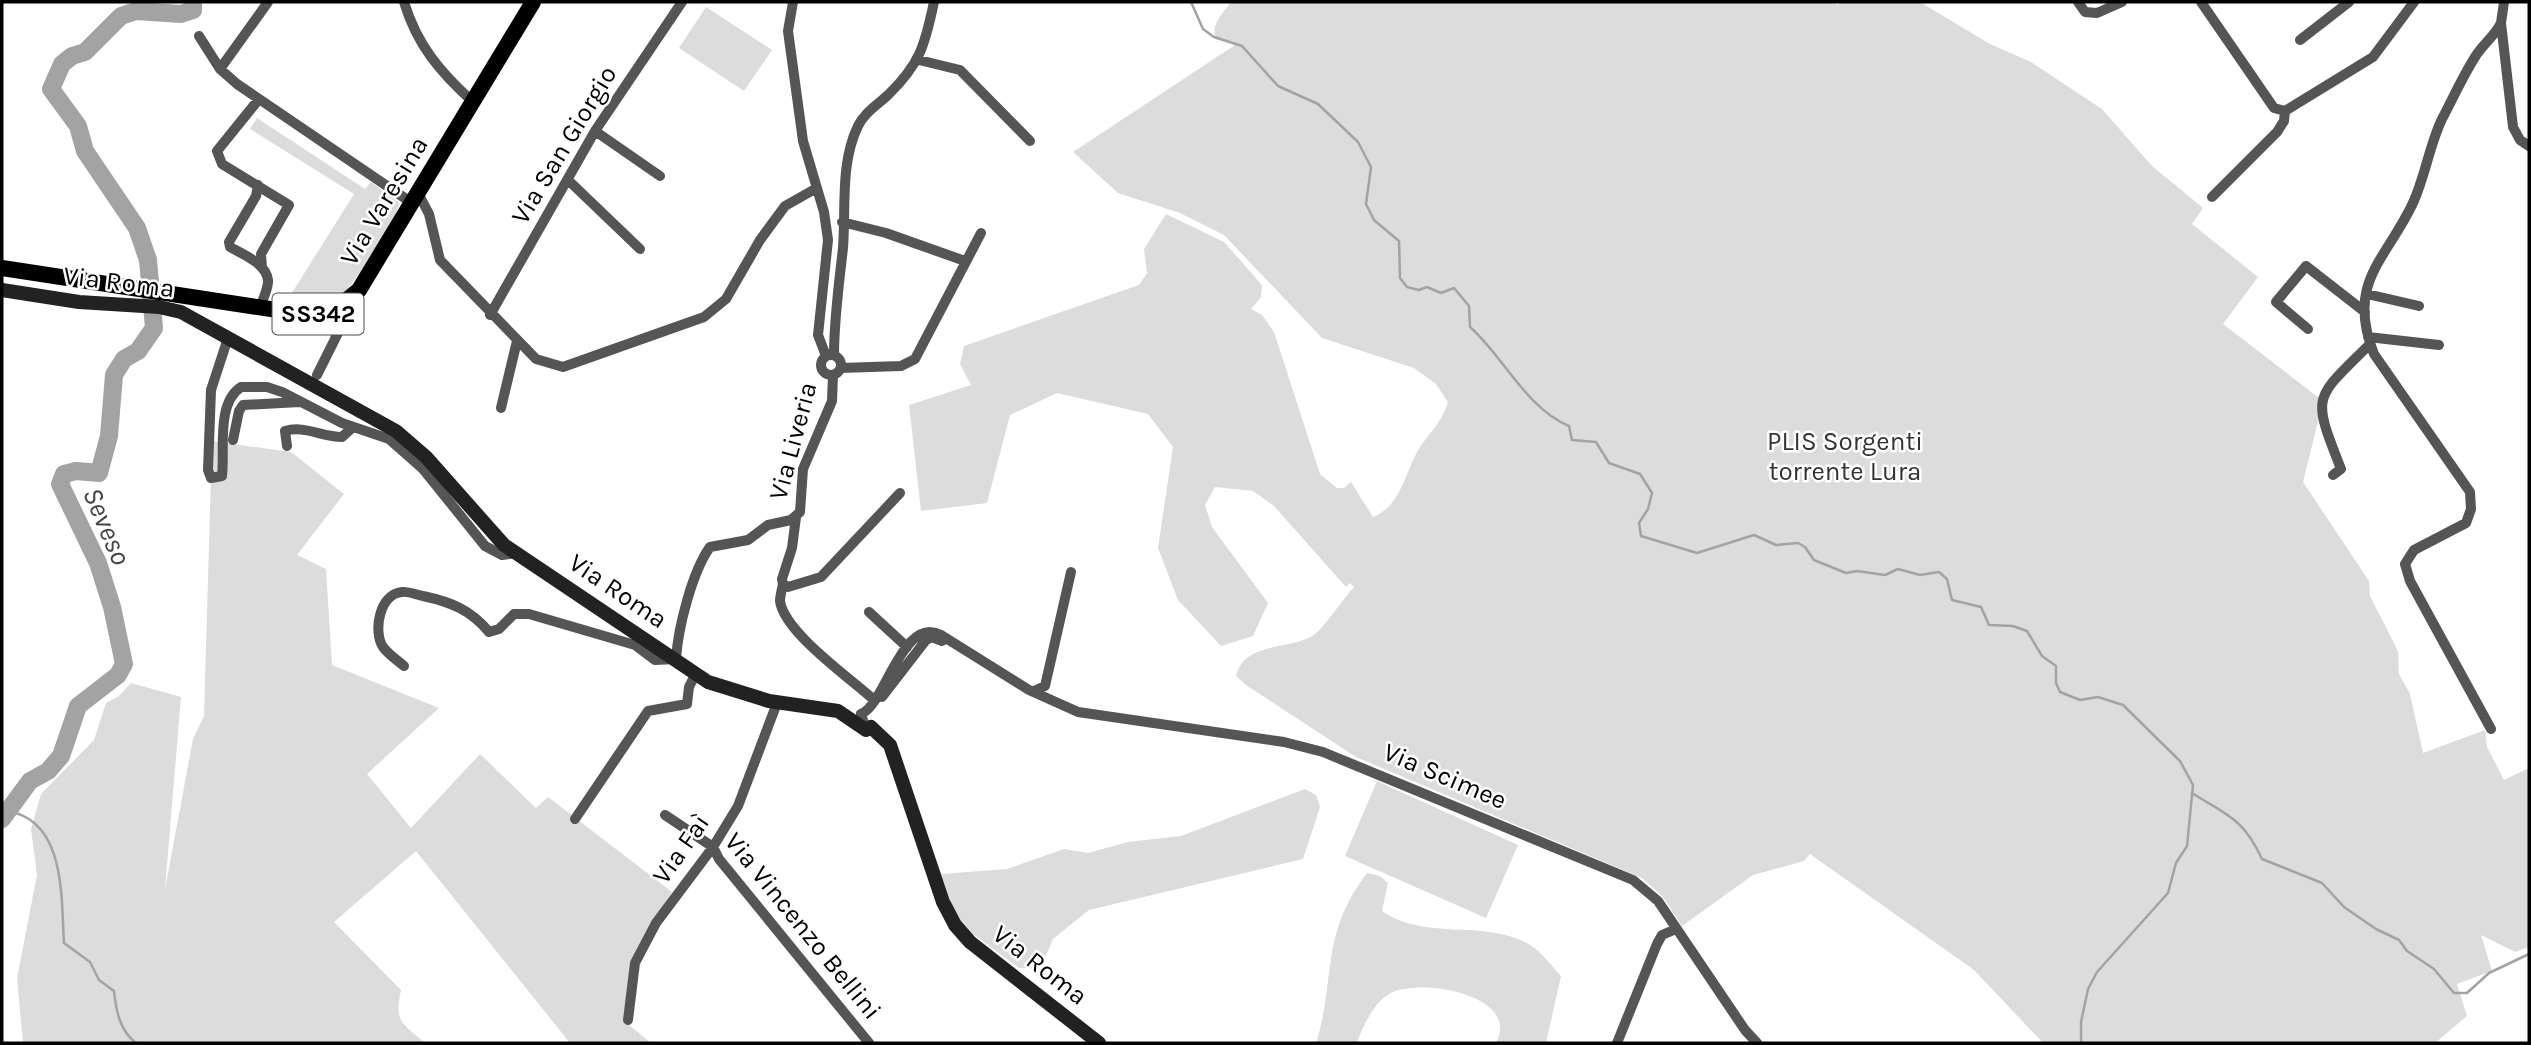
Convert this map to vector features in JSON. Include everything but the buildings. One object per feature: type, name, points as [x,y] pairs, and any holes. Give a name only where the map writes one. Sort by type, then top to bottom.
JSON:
[{"type":"main road","name":"Via Varesina","points":[[338,308],[359,290],[533,2]]},
{"type":"main road","name":"SS342","points":[[2,268],[151,298],[261,307],[303,314],[338,308]]},
{"type":"street","points":[[220,69],[268,2]]},
{"type":"street","points":[[404,2],[421,45],[433,64],[473,102]]},
{"type":"street","name":"Via San Giorgio","points":[[490,315],[595,131],[682,2]]},
{"type":"street","name":"Via Liveria","points":[[793,2],[788,31],[803,141],[815,189],[824,212],[828,240],[818,335],[830,355]]},
{"type":"street","points":[[934,2],[927,39],[919,60],[901,82],[868,111],[858,124],[851,144],[834,327],[830,355],[822,360],[822,368],[837,371],[901,366],[915,359],[981,233]]},
{"type":"street","points":[[2078,2],[2085,12],[2097,13],[2122,2]]},
{"type":"street","points":[[2201,2],[2274,108],[2285,111],[2373,57],[2414,2]]},
{"type":"street","points":[[2300,40],[2348,2]]},
{"type":"street","points":[[2490,2],[2502,12],[2513,127],[2520,139],[2529,146]]},
{"type":"street","points":[[2491,729],[2410,581],[2405,564],[2414,551],[2466,523],[2471,509],[2470,492],[2369,340],[2365,312],[2370,276],[2412,206],[2440,122],[2476,55],[2495,36],[2502,12]]},
{"type":"street","points":[[199,36],[220,69],[259,99],[415,198],[429,214],[440,260],[490,315],[536,359],[563,367],[704,317],[726,299],[760,240],[785,206],[815,189]]},
{"type":"street","points":[[2476,55],[2490,50],[2498,53],[2505,65]]},
{"type":"street","points":[[919,60],[960,70],[1030,141]]},
{"type":"street","points":[[259,99],[216,151],[222,164],[289,205],[261,254],[262,268],[268,280],[261,307]]},
{"type":"street","points":[[2212,197],[2277,132],[2284,121],[2285,111]]},
{"type":"street","points":[[595,131],[660,176]]},
{"type":"street","points":[[568,180],[640,249]]},
{"type":"street","points":[[258,185],[256,196],[229,242],[230,247],[262,268]]},
{"type":"street","points":[[842,222],[886,233],[965,261]]},
{"type":"street","points":[[2308,329],[2276,302],[2306,266],[2365,312]]},
{"type":"street","name":"Via Roma","points":[[2,290],[79,302],[151,298],[181,312],[396,431],[426,457],[491,533],[708,682],[778,703],[838,710],[866,730],[871,727],[890,745],[943,902],[955,925],[980,950],[1099,1043]]},
{"type":"street","points":[[2367,294],[2419,306]]},
{"type":"street","points":[[317,375],[341,327],[338,308]]},
{"type":"street","points":[[228,338],[211,390],[208,470],[211,478],[222,476],[227,411],[235,390],[250,386],[267,387],[353,427],[389,439],[423,469],[485,546],[502,555],[517,553]]},
{"type":"street","points":[[2369,340],[2439,345]]},
{"type":"street","points":[[2333,475],[2341,468],[2320,414],[2321,402],[2328,387],[2369,340]]},
{"type":"street","points":[[501,408],[517,341]]},
{"type":"street","points":[[830,355],[841,362],[837,371]]},
{"type":"street","name":"Via Liveria","points":[[676,659],[677,635],[710,547],[748,540],[768,525],[796,517],[803,505],[803,469],[832,401],[837,371]]},
{"type":"street","points":[[233,440],[239,411],[243,405],[300,402]]},
{"type":"street","points":[[287,446],[285,431],[297,428],[329,437],[342,437],[353,427]]},
{"type":"street","points":[[782,584],[788,587],[821,577],[900,493]]},
{"type":"street","points":[[796,517],[782,584],[783,609],[797,632],[873,699]]},
{"type":"street","points":[[1034,691],[1045,686],[1071,572]]},
{"type":"street","points":[[404,666],[383,646],[378,630],[378,620],[384,607],[391,596],[402,592],[450,602],[479,619],[489,632],[499,629],[505,620],[514,614],[528,614],[635,645],[655,660],[676,659]]},
{"type":"street","points":[[869,612],[907,647]]},
{"type":"street","points":[[866,730],[861,714],[866,712],[917,635],[927,636]]},
{"type":"street","points":[[866,730],[870,708],[927,636]]},
{"type":"street","name":"Via Scimee","points":[[927,636],[956,647],[1034,691],[1078,712],[1284,742],[1345,759],[1633,880],[1658,901],[1757,1043]]},
{"type":"street","points":[[575,819],[648,711],[687,704],[689,687],[696,673]]},
{"type":"street","name":"Via Faì","points":[[628,1020],[635,963],[656,923],[713,846],[738,806],[778,703]]},
{"type":"street","name":"Via Vincenzo Bellini","points":[[665,815],[713,846],[719,859],[869,1043]]},
{"type":"street","points":[[1617,1043],[1657,944],[1662,935],[1676,929]]},
{"type":"green space","name":"PLIS Sorgenti torrente Lura","points":[[1231,2],[1831,2],[1838,5],[1840,2],[1920,2],[1990,44],[2031,62],[2102,109],[2152,166],[2203,208],[2192,224],[2258,277],[2223,324],[2323,401],[2303,482],[2369,581],[2370,596],[2398,651],[2399,674],[2410,694],[2423,753],[2485,730],[2487,747],[2504,780],[2529,768],[2529,947],[2515,952],[2481,935],[2492,971],[2457,984],[2467,1016],[2435,1043],[2043,1043],[1974,970],[1810,854],[1804,861],[1753,875],[1682,926],[1663,897],[1642,878],[1356,757],[1246,685],[1236,676],[1249,657],[1259,651],[1294,643],[1315,634],[1354,587],[1350,583],[1346,587],[1274,506],[1253,491],[1215,487],[1205,505],[1212,527],[1268,603],[1253,636],[1221,646],[1178,600],[1158,548],[1173,447],[1148,414],[1057,393],[1010,415],[987,503],[921,511],[909,405],[971,385],[960,364],[964,346],[1139,285],[1147,273],[1144,249],[1166,214],[1224,242],[1262,285],[1261,297],[1251,309],[1262,315],[1274,332],[1320,474],[1337,488],[1344,488],[1351,482],[1373,517],[1389,506],[1400,490],[1416,454],[1438,423],[1448,402],[1436,384],[1414,368],[1322,338],[1224,235],[1180,213],[1118,193],[1073,152],[1235,45],[1216,39],[1215,34],[1218,19]]},
{"type":"green space","points":[[706,7],[772,50],[744,91],[679,48]]},
{"type":"green space","points":[[257,118],[365,189],[371,182],[400,203],[372,256],[334,301],[316,305],[285,304],[354,194],[250,129]]},
{"type":"green space","points":[[212,441],[291,452],[344,494],[297,555],[326,569],[332,665],[439,708],[367,774],[411,828],[480,754],[536,808],[548,797],[672,892],[630,963],[628,1024],[651,1043],[570,1043],[416,851],[334,922],[401,990],[399,1016],[425,1043],[23,1043],[17,978],[37,875],[31,829],[41,794],[94,740],[106,703],[119,696],[131,683],[181,697],[165,889],[193,739],[204,716]]},
{"type":"green space","points":[[1377,781],[1518,845],[1486,918],[1345,856]]},
{"type":"green space","points":[[1305,789],[1316,795],[1320,807],[1303,859],[1089,910],[1053,939],[1040,969],[1019,968],[958,923],[941,874],[1007,869],[1064,849],[1088,853],[1128,842],[1181,836]]},
{"type":"green space","points":[[1367,873],[1380,876],[1388,883],[1382,911],[1399,920],[1417,926],[1513,937],[1539,952],[1561,976],[1546,1043],[1496,1043],[1500,1026],[1494,1012],[1481,1001],[1442,989],[1421,988],[1403,989],[1389,994],[1378,1003],[1357,1043],[1316,1043],[1335,937],[1352,896]]},
{"type":"waterway","name":"Seveso","points":[[2,819],[30,781],[48,771],[61,756],[78,706],[118,675],[124,664],[112,607],[98,563],[60,484],[64,474],[76,471],[99,473],[109,436],[114,375],[124,359],[138,351],[154,328],[148,260],[137,228],[85,151],[78,126],[51,89],[62,64],[72,56],[85,52],[121,16],[136,11],[181,14],[193,10],[193,2]]},
{"type":"waterway","points":[[1191,2],[1203,29],[1214,37],[1242,46],[1278,86],[1318,104],[1358,142],[1371,167],[1366,204],[1374,220],[1399,241],[1400,278],[1407,287],[1419,290],[1427,287],[1441,293],[1454,288],[1469,306],[1470,327],[1528,395],[1554,418],[1569,426],[1572,440],[1596,442],[1609,463],[1640,474],[1652,493],[1648,509],[1639,523],[1641,536],[1697,553],[1754,535],[1776,545],[1798,543],[1805,547],[1814,560],[1846,573],[1857,571],[1885,575],[1898,569],[1920,575],[1939,572],[1947,579],[1952,600],[1981,607],[1989,625],[2013,626],[2027,631],[2042,656],[2056,666],[2056,683],[2060,692],[2080,700],[2098,697],[2123,705],[2180,761],[2193,785],[2187,846],[2176,863],[2168,893],[2097,972],[2088,989],[2081,1022],[2081,1043]]},
{"type":"waterway","points":[[2192,793],[2241,826],[2262,859],[2322,883],[2344,907],[2376,929],[2399,940],[2407,951],[2434,969],[2454,993],[2467,993],[2489,973],[2529,954]]},
{"type":"waterway","points":[[7,811],[26,817],[40,829],[50,845],[60,883],[64,943],[90,962],[99,980],[114,991],[120,1020],[126,1033],[136,1043]]}]
